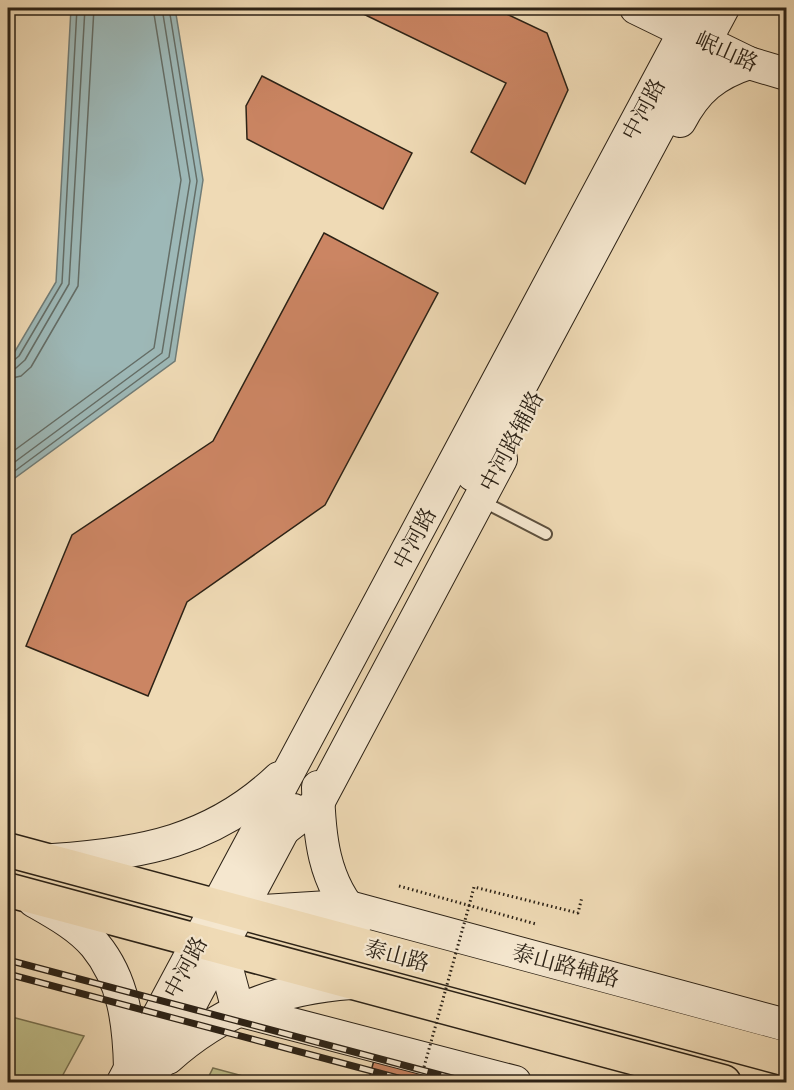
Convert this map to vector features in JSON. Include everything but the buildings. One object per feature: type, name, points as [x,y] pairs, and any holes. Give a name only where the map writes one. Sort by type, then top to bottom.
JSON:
[{"type":"main road","name":"岷山路","points":[[636,8],[696,27],[749,63],[786,74]]},
{"type":"main road","name":"中河路","points":[[139,1075],[696,27],[723,8]]},
{"type":"main road","points":[[691,101],[696,27]]},
{"type":"main road","name":"中河路辅路","points":[[283,830],[318,803],[691,101],[715,77],[749,63]]},
{"type":"main road","name":"中河路","points":[[228,910],[283,830],[305,766]]},
{"type":"main road","points":[[48,861],[144,849],[206,829],[234,815],[305,766],[318,803],[322,848],[331,879],[345,906],[389,952]]},
{"type":"main road","name":"泰山路","points":[[8,850],[786,1059]]},
{"type":"main road","points":[[14,892],[71,924],[94,944],[108,964],[126,1011],[129,1036],[139,1075],[210,1025],[238,1010],[270,997],[299,989],[354,983]]},
{"type":"main road","name":"泰山路","points":[[14,892],[724,1083]]},
{"type":"main road","name":"泰山路辅路","points":[[228,910],[345,906],[786,1025]]},
{"type":"main road","points":[[209,944],[238,1010]]},
{"type":"main road","points":[[526,955],[583,1004]]},
{"type":"main road","points":[[238,1010],[515,1083]]},
{"type":"lane","points":[[480,499],[546,534]]},
{"type":"path","points":[[399,886],[536,924]]},
{"type":"path","points":[[424,1066],[474,887],[578,913],[582,897]]},
{"type":"shaded area","points":[[8,1016],[84,1036],[59,1082],[8,1082]]},
{"type":"shaded area","points":[[213,1068],[265,1082],[206,1082]]},
{"type":"water","points":[[71,8],[175,8],[203,180],[175,361],[8,483],[8,358],[14,353],[56,282]]},
{"type":"railway","points":[[8,960],[467,1082]]},
{"type":"railway","points":[[8,974],[413,1082]]}]
